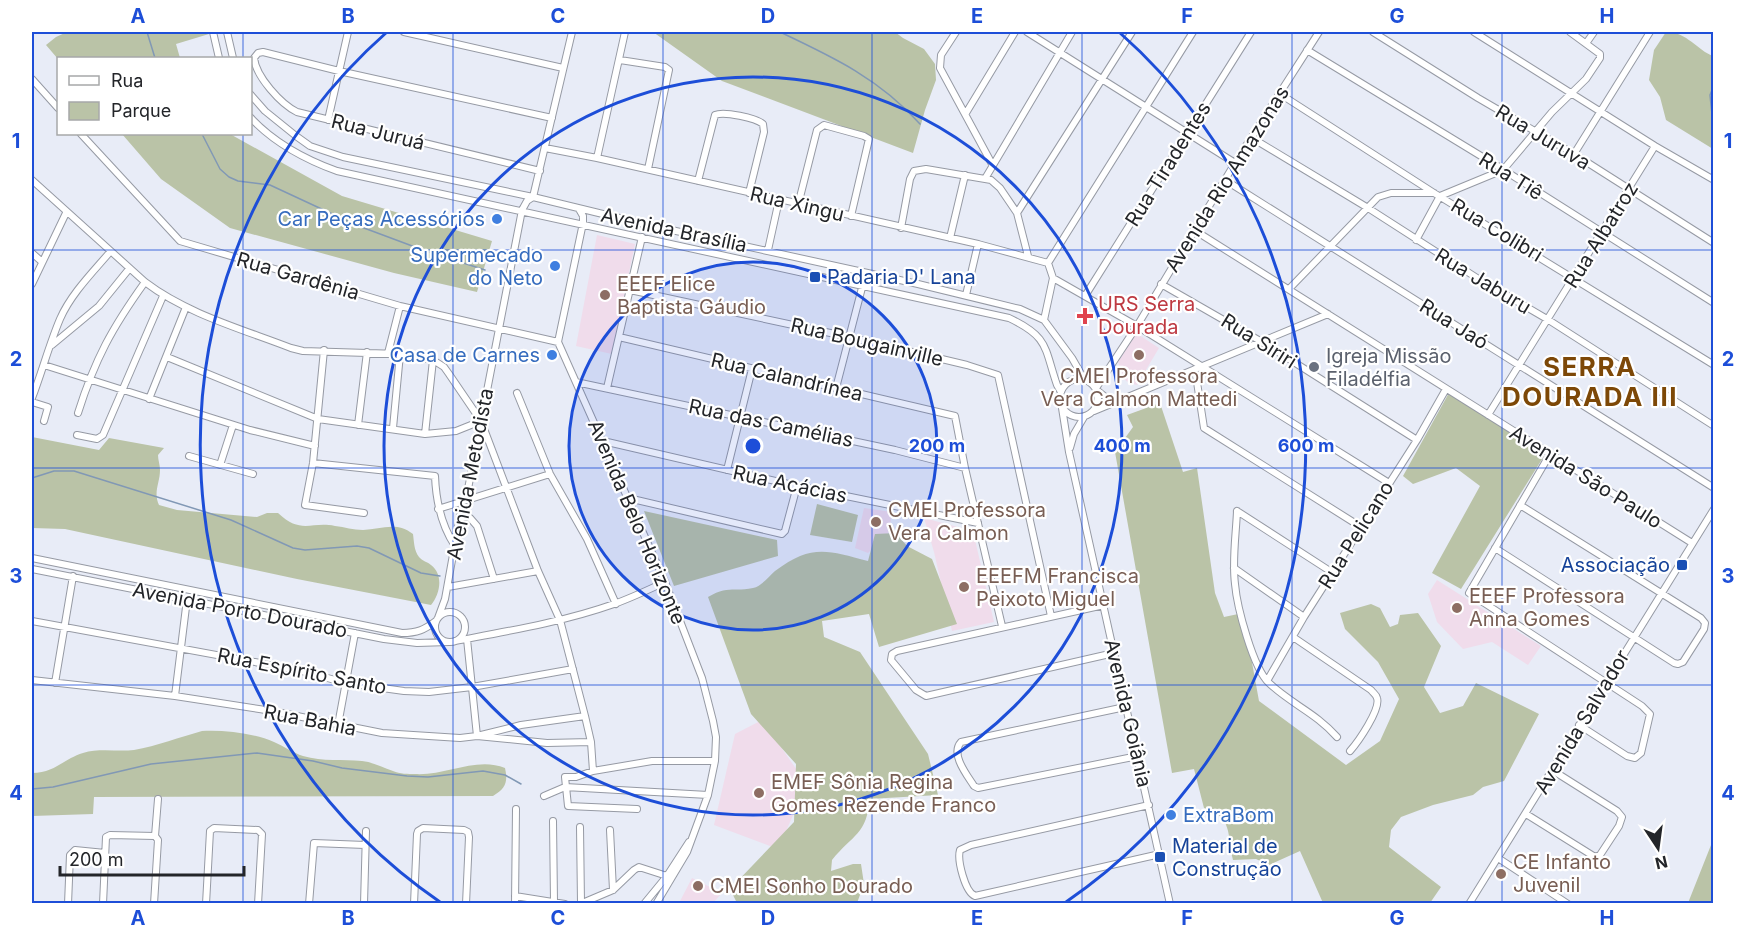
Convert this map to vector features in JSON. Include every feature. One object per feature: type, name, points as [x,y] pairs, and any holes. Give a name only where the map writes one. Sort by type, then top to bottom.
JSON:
[{"type":"street","points":[[213,32],[219,57]]},
{"type":"street","points":[[227,32],[233,57]]},
{"type":"street","points":[[328,120],[348,32]]},
{"type":"street","points":[[404,32],[563,68]]},
{"type":"street","points":[[522,210],[527,201],[533,197],[572,32]]},
{"type":"street","points":[[597,158],[625,32]]},
{"type":"street","points":[[956,32],[941,55],[942,72],[992,164]]},
{"type":"street","points":[[966,114],[1015,32]]},
{"type":"street","points":[[1027,32],[1235,163]]},
{"type":"street","points":[[986,177],[1072,32]]},
{"type":"street","points":[[1017,213],[1132,32]]},
{"type":"street","points":[[1117,401],[1108,399],[1084,379],[1072,358],[1044,320],[1053,278],[1048,263],[1193,32]]},
{"type":"street","name":"Rua Tiradentes","points":[[1085,296],[1251,32]]},
{"type":"street","name":"Avenida Rio Amazonas","points":[[1097,389],[1235,163],[1319,32]]},
{"type":"street","name":"Rua Juruva","points":[[1373,32],[1574,153],[1713,243]]},
{"type":"street","points":[[1474,32],[1713,180]]},
{"type":"street","points":[[1289,289],[1378,197],[1388,193],[1437,194],[1503,170],[1534,131],[1586,79],[1600,58],[1600,54],[1587,42],[1570,32]]},
{"type":"street","points":[[1587,42],[1594,32]]},
{"type":"street","points":[[1574,153],[1650,32]]},
{"type":"street","name":"Rua Tiê","points":[[1307,50],[1503,170],[1713,303]]},
{"type":"street","name":"Rua Juruá","points":[[339,71],[263,52],[256,55],[255,65],[267,84],[285,105],[297,112],[540,171]]},
{"type":"street","points":[[620,60],[665,67],[669,70],[648,169]]},
{"type":"street","points":[[339,71],[552,118]]},
{"type":"street","points":[[32,79],[57,107]]},
{"type":"street","name":"Rua Colibri","points":[[1280,94],[1713,365]]},
{"type":"street","name":"Avenida Brasília","points":[[252,96],[264,111],[280,124],[310,146],[325,152],[966,295],[1020,309],[1044,320]]},
{"type":"street","points":[[698,181],[713,117],[722,113],[758,120],[763,124],[764,132],[749,193]]},
{"type":"street","name":"Avenida Brasília","points":[[252,119],[288,148],[321,165],[348,173],[1010,318],[1026,326],[1041,339],[1061,392]]},
{"type":"street","points":[[798,205],[817,130],[824,125],[869,139],[851,216]]},
{"type":"street","name":"Rua Gardênia","points":[[82,135],[180,241],[400,306],[558,342]]},
{"type":"street","name":"Rua Jaburu","points":[[1252,138],[1547,319],[1713,426]]},
{"type":"street","name":"Rua Albatroz","points":[[1488,415],[1655,146]]},
{"type":"street","name":"Rua Xingu","points":[[545,148],[978,244],[1048,263]]},
{"type":"street","points":[[901,228],[910,179],[914,171],[926,169],[986,177],[1000,188],[1017,213],[1028,256]]},
{"type":"street","points":[[950,238],[965,175]]},
{"type":"street","points":[[32,180],[129,269],[163,296],[186,307],[303,351],[388,352],[433,360],[444,367],[481,421],[538,571],[560,620],[591,742],[593,771]]},
{"type":"street","name":"Rua Jaó","points":[[1225,180],[1713,488]]},
{"type":"street","points":[[1416,240],[1437,194]]},
{"type":"street","points":[[768,250],[779,200]]},
{"type":"street","points":[[558,342],[583,223],[583,216],[579,209]]},
{"type":"street","name":"Avenida Metodista","points":[[437,620],[448,587],[460,516],[467,494],[522,210]]},
{"type":"street","points":[[32,284],[41,261],[66,213]]},
{"type":"street","name":"Avenida São Paulo","points":[[1194,230],[1692,543]]},
{"type":"street","points":[[608,388],[642,237]]},
{"type":"street","points":[[690,248],[700,244],[703,237]]},
{"type":"street","points":[[704,251],[709,243],[722,241]]},
{"type":"street","points":[[966,295],[978,244]]},
{"type":"street","points":[[44,421],[48,407],[32,400],[60,319],[70,302],[110,252]]},
{"type":"street","points":[[32,253],[41,261]]},
{"type":"street","points":[[794,271],[803,269],[810,260]]},
{"type":"street","points":[[52,345],[99,306],[129,269]]},
{"type":"street","points":[[836,388],[864,280],[872,274]]},
{"type":"street","points":[[1053,278],[1137,326],[1199,367],[1389,483]]},
{"type":"street","points":[[78,413],[88,380],[109,335],[145,282]]},
{"type":"street","name":"Rua Siriri","points":[[1161,284],[1262,342],[1417,440]]},
{"type":"street","name":"Rua Bougainville","points":[[630,290],[849,337],[967,365],[998,375],[1051,616]]},
{"type":"street","points":[[77,435],[97,439],[103,435],[163,296]]},
{"type":"street","points":[[388,352],[400,306]]},
{"type":"street","points":[[149,399],[186,307]]},
{"type":"street","points":[[1069,452],[1074,434],[1084,417],[1094,411],[1328,314]]},
{"type":"street","name":"Rua Calandrínea","points":[[619,337],[955,416],[965,468]]},
{"type":"street","name":"Avenida Belo Horizonte","points":[[558,342],[665,582],[708,698],[716,737],[715,761],[708,795],[681,864],[656,903]]},
{"type":"street","points":[[324,350],[313,464],[305,505],[364,513]]},
{"type":"street","points":[[358,425],[367,352]]},
{"type":"street","points":[[393,428],[400,354]]},
{"type":"street","points":[[167,357],[318,419],[425,434],[456,431],[481,421]]},
{"type":"street","points":[[425,434],[433,360]]},
{"type":"street","points":[[44,365],[233,425],[315,446]]},
{"type":"street","points":[[1199,367],[1204,428],[1361,527]]},
{"type":"street","points":[[727,470],[752,369]]},
{"type":"street","points":[[1084,379],[1067,382],[1061,392],[1060,402],[1062,408],[1072,416],[1084,417]]},
{"type":"street","name":"Rua das Camélias","points":[[576,382],[895,450],[965,468]]},
{"type":"street","points":[[1094,411],[1099,402],[1097,389]]},
{"type":"street","name":"Rua Pelicano","points":[[1267,681],[1417,440],[1446,389]]},
{"type":"street","points":[[518,393],[550,474],[587,538],[616,604]]},
{"type":"street","name":"Avenida Goiânia","points":[[1062,408],[1069,452],[1170,903]]},
{"type":"street","points":[[220,465],[233,425]]},
{"type":"street","name":"Rua Acácias","points":[[603,441],[797,486],[978,523]]},
{"type":"street","points":[[1550,454],[1469,590],[1470,596],[1647,710],[1651,717],[1641,753],[1635,758],[1627,756],[1579,725]]},
{"type":"street","points":[[189,456],[253,474]]},
{"type":"street","points":[[313,464],[435,476],[438,509],[448,536],[455,546]]},
{"type":"street","points":[[965,468],[1002,626]]},
{"type":"street","points":[[438,509],[550,474]]},
{"type":"street","points":[[628,498],[777,533],[785,531],[797,486]]},
{"type":"street","points":[[1495,548],[1669,660],[1680,664],[1704,629],[1705,622],[1662,593],[1520,506]]},
{"type":"street","name":"Avenida Salvador","points":[[1473,902],[1605,682],[1713,509]]},
{"type":"street","points":[[1333,573],[1237,511],[1235,586],[1257,665],[1267,681],[1316,716],[1337,737]]},
{"type":"street","points":[[460,516],[470,518],[477,526],[494,579]]},
{"type":"street","name":"Avenida Porto Dourado","points":[[32,558],[402,633],[416,633],[425,630],[437,620]]},
{"type":"street","points":[[1234,568],[1305,617]]},
{"type":"street","name":"Avenida Porto Dourado","points":[[32,569],[355,633],[417,643],[467,639],[560,620],[616,604],[665,582]]},
{"type":"street","points":[[448,587],[538,571]]},
{"type":"street","points":[[55,683],[73,576]]},
{"type":"street","points":[[176,696],[187,599]]},
{"type":"street","points":[[1104,604],[893,652],[891,656],[893,664],[920,694],[928,696],[1114,653]]},
{"type":"street","points":[[452,612],[462,617],[465,624],[464,632],[452,641],[438,636],[435,629],[437,620],[444,613],[452,612]]},
{"type":"street","name":"Rua Espírito Santo","points":[[32,621],[298,670],[346,683],[404,691],[429,692],[472,687],[573,669]]},
{"type":"street","points":[[338,725],[355,633]]},
{"type":"street","points":[[1293,637],[1371,690],[1377,697],[1377,705],[1369,723],[1350,751]]},
{"type":"street","points":[[467,639],[477,736],[521,725],[585,716]]},
{"type":"street","name":"Rua Bahia","points":[[32,680],[176,696],[272,711],[381,734],[477,736],[547,743],[591,742]]},
{"type":"street","points":[[1125,707],[961,742],[957,745],[957,754],[974,786],[978,788],[1138,756]]},
{"type":"street","points":[[637,809],[568,806],[565,777],[576,777],[593,771],[651,761],[715,761]]},
{"type":"street","points":[[1526,814],[1594,856],[1600,855],[1621,823],[1622,817],[1617,811],[1552,770]]},
{"type":"street","points":[[544,796],[565,787],[708,795]]},
{"type":"street","points":[[154,903],[158,799]]},
{"type":"street","points":[[1149,805],[971,845],[960,850],[959,859],[968,891],[975,896],[1160,855]]},
{"type":"street","points":[[516,809],[515,900],[565,903]]},
{"type":"street","points":[[553,821],[554,902]]},
{"type":"street","points":[[580,827],[581,903],[613,890],[639,867],[667,876]]},
{"type":"street","points":[[206,903],[210,831],[214,828],[258,830],[262,834],[258,903]]},
{"type":"street","points":[[414,903],[418,831],[423,828],[468,832],[466,903]]},
{"type":"street","points":[[610,830],[613,890]]},
{"type":"street","points":[[364,903],[366,831]]},
{"type":"street","points":[[103,903],[106,837],[110,835],[155,836]]},
{"type":"street","name":"Avenida Belo Horizonte","points":[[644,903],[667,876],[692,837]]},
{"type":"street","points":[[309,903],[313,845],[316,843],[365,845]]},
{"type":"street","points":[[68,903],[69,855],[75,850],[105,853]]},
{"type":"street","points":[[1498,858],[1568,903]]},
{"type":"shaded area","name":"EEEF Elice Baptista Gáudio","points":[[597,235],[635,244],[612,354],[576,346]]},
{"type":"shaded area","name":"CMEI Professora Vera Calmon Mattedi","points":[[1136,333],[1159,348],[1137,385],[1124,379],[1118,362]]},
{"type":"shaded area","name":"CMEI Professora Vera Calmon","points":[[864,508],[892,512],[889,532],[868,553],[855,548]]},
{"type":"shaded area","name":"EEEFM Francisca Peixoto Miguel","points":[[924,518],[973,531],[994,622],[952,631]]},
{"type":"shaded area","name":"EEEF Professora Anna Gomes","points":[[1437,580],[1541,646],[1528,665],[1492,642],[1463,649],[1437,622],[1428,594]]},
{"type":"shaded area","name":"EMEF Sônia Regina Gomes Rezende Franco","points":[[762,720],[799,773],[794,813],[778,849],[714,825],[735,734]]},
{"type":"shaded area","name":"CMEI Sonho Dourado","points":[[692,878],[722,893],[713,903],[679,903]]},
{"type":"green space","points":[[67,32],[209,32],[209,34],[176,44],[180,57],[57,58],[46,45]]},
{"type":"green space","points":[[653,32],[895,32],[924,49],[935,64],[936,80],[913,153],[722,81]]},
{"type":"green space","points":[[1666,32],[1680,34],[1713,56],[1713,149],[1666,120],[1660,97],[1649,80],[1654,50]]},
{"type":"green space","points":[[123,135],[232,135],[342,196],[492,241],[477,292],[394,273],[230,228],[161,179]]},
{"type":"green space","points":[[1450,391],[1544,456],[1461,589],[1432,573],[1480,486],[1456,468],[1413,484],[1403,476]]},
{"type":"green space","points":[[1160,403],[1183,472],[1197,468],[1215,593],[1224,617],[1243,613],[1259,701],[1346,765],[1380,741],[1399,699],[1378,662],[1345,629],[1340,613],[1371,604],[1380,608],[1390,627],[1398,624],[1400,615],[1418,613],[1441,646],[1424,687],[1440,713],[1463,706],[1476,683],[1539,714],[1504,781],[1483,787],[1473,795],[1433,805],[1401,817],[1391,830],[1389,847],[1441,887],[1430,903],[1323,903],[1300,851],[1269,865],[1256,859],[1233,860],[1224,821],[1220,816],[1204,808],[1194,769],[1172,773],[1115,452],[1133,427],[1127,415]]},
{"type":"green space","points":[[32,437],[99,450],[109,438],[164,448],[158,455],[160,470],[157,500],[159,505],[177,510],[257,517],[267,513],[278,513],[293,524],[306,526],[327,525],[356,530],[395,527],[407,530],[413,534],[417,555],[431,565],[438,574],[437,596],[431,605],[65,529],[32,528]]},
{"type":"green space","points":[[817,504],[858,515],[852,542],[810,535]]},
{"type":"green space","points":[[644,511],[777,540],[778,556],[674,586]]},
{"type":"green space","points":[[896,533],[907,546],[932,559],[957,624],[879,647],[869,614],[822,621],[824,637],[860,652],[928,754],[938,795],[869,799],[866,820],[862,827],[832,860],[831,871],[853,864],[861,864],[864,884],[857,903],[737,903],[730,889],[794,822],[796,764],[751,714],[708,597],[726,590],[756,587],[788,562],[809,553],[830,552],[868,561],[875,534]]},
{"type":"green space","points":[[202,731],[248,734],[274,742],[303,756],[318,759],[355,760],[404,774],[426,774],[472,765],[494,765],[505,768],[506,781],[501,790],[493,796],[94,797],[93,814],[32,816],[32,773],[47,771],[83,753],[134,750]]},
{"type":"green space","points":[[1713,840],[1713,903],[1688,903]]},
{"type":"waterway","points":[[147,32],[155,57]]},
{"type":"waterway","points":[[780,32],[837,60],[872,82],[889,94],[920,124]]},
{"type":"waterway","points":[[1714,85],[1710,95],[1714,134]]},
{"type":"waterway","points":[[203,135],[220,169],[229,177],[238,181],[270,185],[356,225],[485,270]]},
{"type":"waterway","points":[[32,478],[54,471],[74,471],[231,520],[293,548],[305,550],[357,546],[369,548],[421,573],[440,576]]},
{"type":"waterway","points":[[32,789],[53,787],[151,764],[257,753],[313,761],[342,768],[407,776],[428,777],[483,771],[505,775],[521,784]]},
{"type":"place","name":"Car Peças Acessórios","points":[[497,219]]},
{"type":"place","name":"Supermecado do Neto","points":[[555,266]]},
{"type":"place","name":"Padaria D' Lana","points":[[815,277]]},
{"type":"place","name":"EEEF Elice Baptista Gáudio","points":[[605,295]]},
{"type":"place","name":"URS Serra Dourada","points":[[1085,316]]},
{"type":"place","name":"Casa de Carnes","points":[[552,355]]},
{"type":"place","name":"CMEI Professora Vera Calmon Mattedi","points":[[1139,355]]},
{"type":"place","name":"Igreja Missão Filadélfia","points":[[1314,367]]},
{"type":"place","name":"CMEI Professora Vera Calmon","points":[[876,522]]},
{"type":"place","name":"Associação","points":[[1682,565]]},
{"type":"place","name":"EEEFM Francisca Peixoto Miguel","points":[[964,587]]},
{"type":"place","name":"EEEF Professora Anna Gomes","points":[[1457,608]]},
{"type":"place","name":"EMEF Sônia Regina Gomes Rezende Franco","points":[[759,793]]},
{"type":"place","name":"ExtraBom","points":[[1171,815]]},
{"type":"place","name":"Material de Construção","points":[[1160,857]]},
{"type":"place","name":"CE Infanto Juvenil","points":[[1501,874]]},
{"type":"place","name":"CMEI Sonho Dourado","points":[[698,886]]},
{"type":"district","name":"SERRA DOURADA III","points":[[1590,382]]}]
